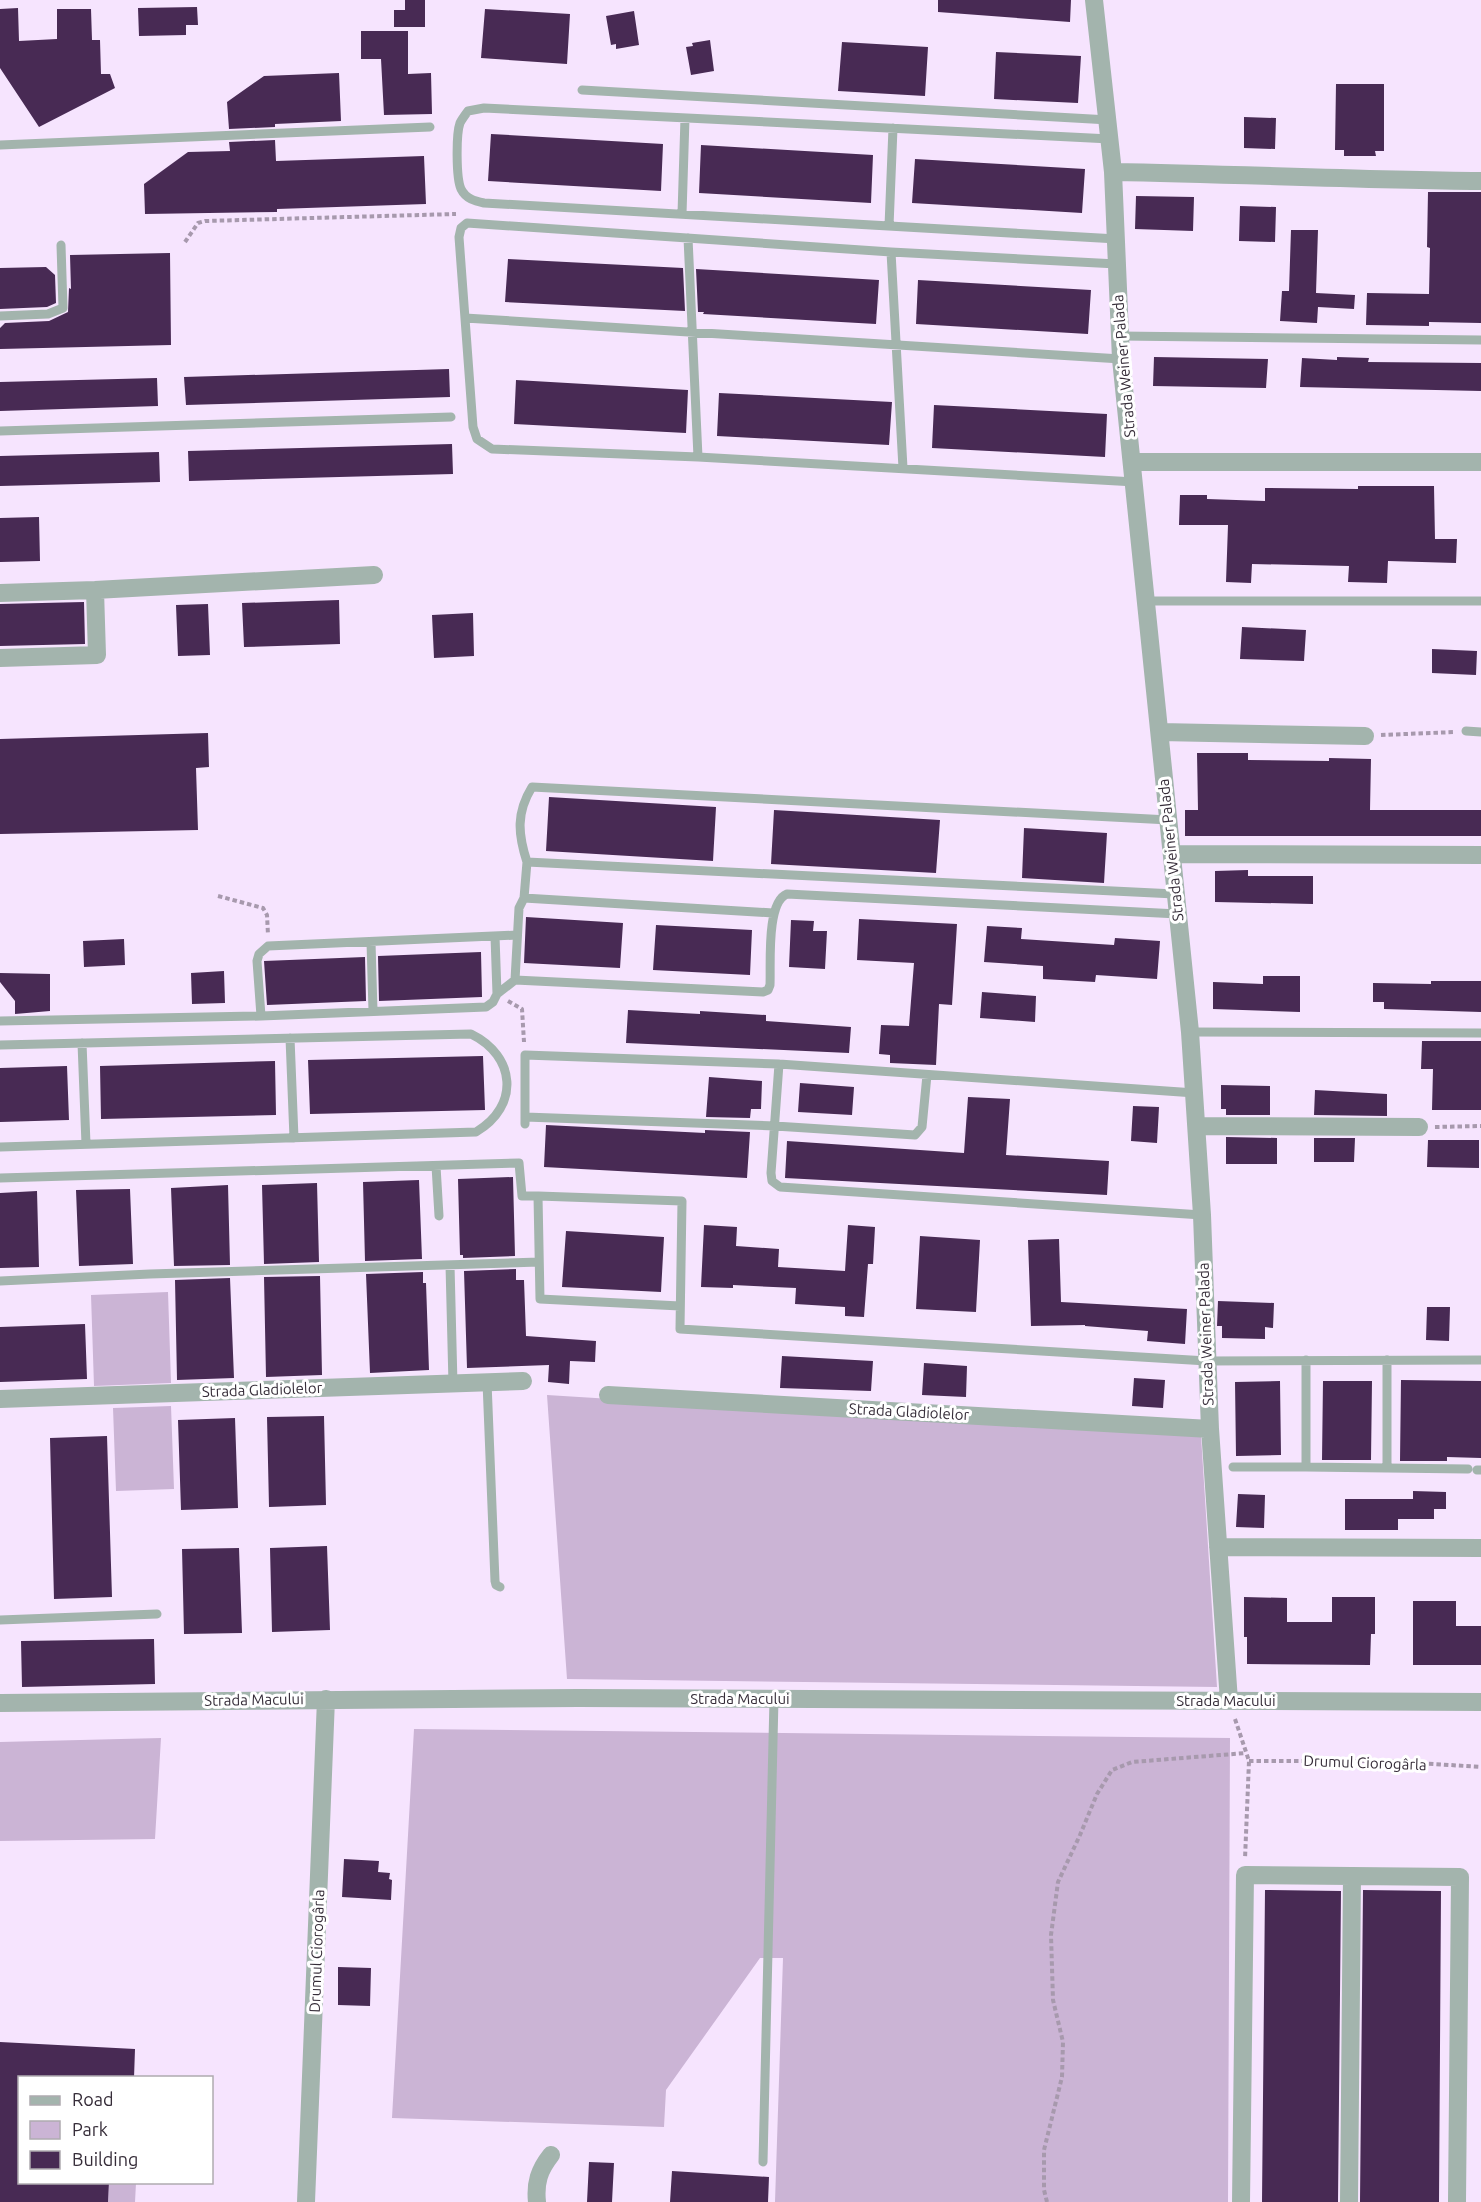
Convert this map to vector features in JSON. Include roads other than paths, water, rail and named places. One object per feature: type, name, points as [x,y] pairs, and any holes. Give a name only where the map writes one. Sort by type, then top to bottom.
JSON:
[{"type":"street","name":"Strada Weiner Palada","points":[[1094,0],[1113,172],[1121,359],[1195,1093],[1210,1429],[1229,1701]]},
{"type":"street","points":[[1113,172],[1228,174],[1276,178],[1481,181]]},
{"type":"street","points":[[1133,462],[1481,462]]},
{"type":"street","points":[[0,593],[374,575]]},
{"type":"street","points":[[0,657],[97,655],[95,590]]},
{"type":"street","points":[[1160,732],[1365,736]]},
{"type":"street","points":[[1172,854],[1481,855]]},
{"type":"street","points":[[1197,1126],[1419,1127]]},
{"type":"street","name":"Strada Gladiolelor","points":[[0,1400],[523,1381]]},
{"type":"street","name":"Strada Gladiolelor","points":[[609,1395],[1210,1429]]},
{"type":"street","points":[[1218,1547],[1481,1548]]},
{"type":"street","name":"Strada Macului","points":[[0,1703],[326,1699],[1481,1702]]},
{"type":"street","name":"Drumul Ciorogârla","points":[[306,2202],[326,1699]]},
{"type":"street","points":[[1241,2202],[1245,1875],[1460,1877],[1457,2202]]},
{"type":"street","points":[[1349,2202],[1352,1876]]},
{"type":"street","points":[[537,2202],[537,2178],[542,2166],[551,2155]]},
{"type":"lane","points":[[582,90],[1109,120]]},
{"type":"lane","points":[[1110,139],[484,108],[468,111],[461,121],[458,133],[461,190],[471,200],[484,203],[1117,239]]},
{"type":"lane","points":[[682,214],[685,118]]},
{"type":"lane","points":[[0,145],[430,127]]},
{"type":"lane","points":[[889,226],[893,128]]},
{"type":"lane","points":[[1117,264],[891,252],[467,223],[461,228],[459,237],[473,426],[477,439],[492,449],[698,457],[1135,482]]},
{"type":"lane","points":[[688,238],[698,457]]},
{"type":"lane","points":[[0,316],[48,314],[63,308],[61,245]]},
{"type":"lane","points":[[891,252],[903,468]]},
{"type":"lane","points":[[465,318],[1121,359]]},
{"type":"lane","points":[[1119,336],[1481,340]]},
{"type":"lane","points":[[0,431],[451,417]]},
{"type":"lane","points":[[1146,601],[1481,601]]},
{"type":"lane","points":[[1466,731],[1481,732]]},
{"type":"lane","points":[[514,980],[519,908],[524,898],[527,862],[522,846],[520,816],[523,802],[532,787],[1169,820]]},
{"type":"lane","points":[[527,862],[1175,894]]},
{"type":"lane","points":[[0,1021],[261,1016],[486,1007],[514,980],[764,992],[770,985],[773,913],[779,898],[787,894],[798,893],[1178,914]]},
{"type":"lane","points":[[524,898],[773,913]]},
{"type":"lane","points":[[261,1016],[257,961],[259,954],[268,946],[517,935]]},
{"type":"lane","points":[[495,936],[497,994]]},
{"type":"lane","points":[[371,942],[373,1011]]},
{"type":"lane","points":[[1190,1032],[1481,1033]]},
{"type":"lane","points":[[0,1045],[471,1034],[485,1041],[495,1050],[503,1064],[507,1078],[506,1095],[500,1112],[488,1125],[476,1132],[0,1147]]},
{"type":"lane","points":[[290,1038],[294,1138]]},
{"type":"lane","points":[[82,1043],[86,1144]]},
{"type":"lane","points":[[927,1075],[922,1127],[915,1135],[775,1126],[525,1120],[525,1055],[779,1064],[1195,1093]]},
{"type":"lane","points":[[779,1064],[771,1173],[772,1181],[780,1187],[1202,1215]]},
{"type":"lane","points":[[0,1178],[519,1163],[522,1196],[682,1201],[680,1329],[1207,1361],[1481,1360]]},
{"type":"lane","points":[[436,1166],[439,1216]]},
{"type":"lane","points":[[538,1196],[540,1299],[680,1306]]},
{"type":"lane","points":[[0,1281],[539,1262]]},
{"type":"lane","points":[[450,1266],[453,1384]]},
{"type":"lane","points":[[1306,1360],[1306,1467]]},
{"type":"lane","points":[[1387,1360],[1387,1468]]},
{"type":"lane","points":[[487,1382],[495,1581],[500,1587]]},
{"type":"lane","points":[[1233,1467],[1475,1470]]},
{"type":"lane","points":[[0,1620],[157,1614]]},
{"type":"lane","points":[[763,2162],[774,1699]]}]
